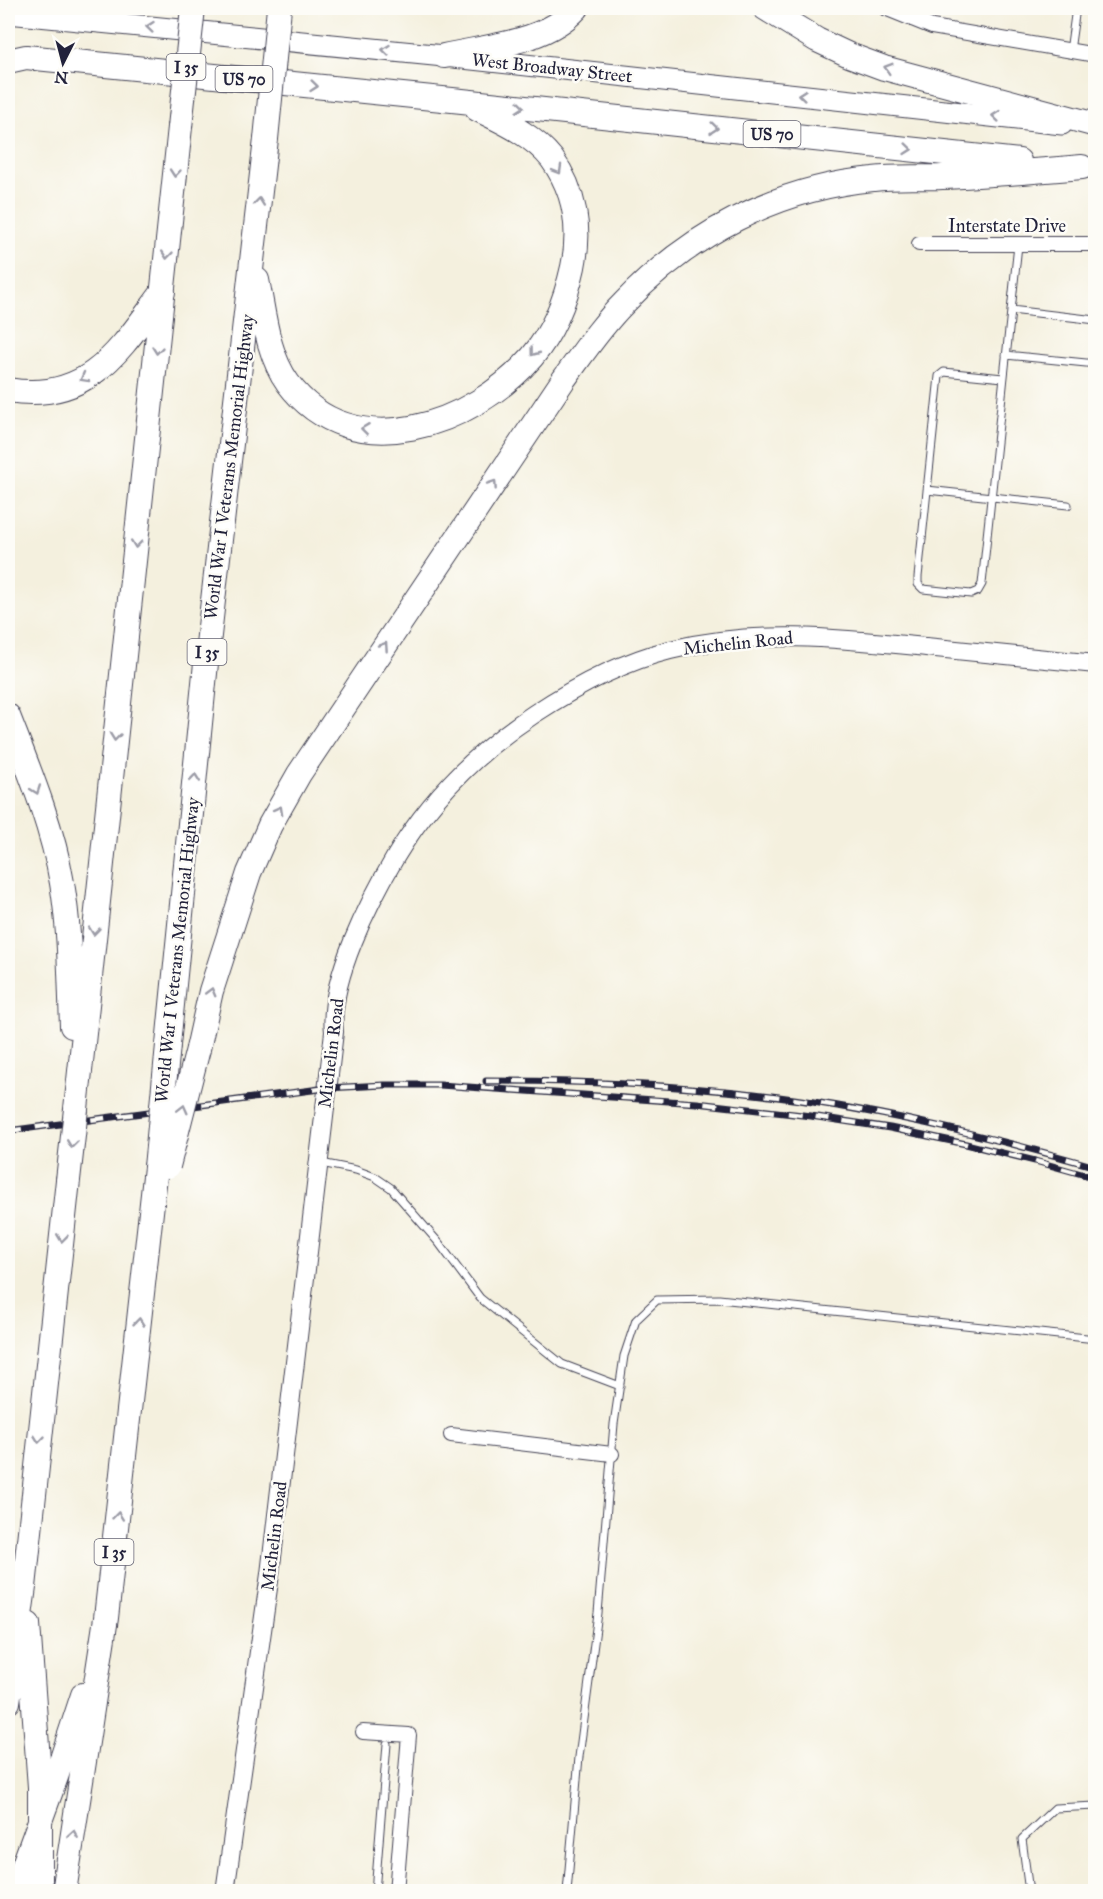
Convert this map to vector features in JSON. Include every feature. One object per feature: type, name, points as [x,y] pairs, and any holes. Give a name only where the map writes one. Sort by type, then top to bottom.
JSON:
[{"type":"highway","name":"I 35","points":[[8,1702],[24,1587],[76,1109],[76,1061],[193,8]]},
{"type":"highway","name":"World War I Veterans Memorial Highway","points":[[64,1892],[106,1618],[152,1212],[162,1167],[168,1045],[207,652],[253,260],[279,8]]},
{"type":"highway","points":[[444,56],[530,37],[560,22],[577,8]]},
{"type":"highway","points":[[765,8],[817,40],[885,68],[1095,126]]},
{"type":"highway","name":"US 70","points":[[14,58],[462,101],[1089,168]]},
{"type":"highway","points":[[253,260],[275,361],[287,382],[311,408],[340,423],[361,429],[386,431],[433,423],[462,412],[491,394],[512,377],[532,356],[549,331],[563,304],[575,256],[576,216],[563,179],[551,159],[536,143],[518,129],[462,101]]},
{"type":"highway","points":[[162,1167],[198,1049],[211,991],[249,873],[270,825],[299,774],[564,379],[622,304],[677,255],[711,232],[743,215],[803,192],[874,178],[943,177],[1089,168]]},
{"type":"highway","points":[[8,390],[34,392],[50,390],[82,380],[117,353],[163,292]]},
{"type":"highway","points":[[8,716],[42,809],[61,880],[70,950],[76,1061]]},
{"type":"highway","points":[[24,1587],[40,1787],[40,1892]]},
{"type":"highway","points":[[14,1892],[75,1720],[106,1618]]},
{"type":"main road","name":"West Broadway Street","points":[[8,13],[444,56],[1095,126]]},
{"type":"street","points":[[885,8],[932,27],[1095,55]]},
{"type":"street","name":"Interstate Drive","points":[[919,244],[1095,244]]},
{"type":"street","name":"Michelin Road","points":[[225,1892],[270,1574],[334,1032],[332,1018],[346,961],[374,893],[403,844],[459,775],[516,726],[558,698],[600,676],[668,651],[723,641],[798,636],[1095,664]]},
{"type":"street","points":[[451,1435],[612,1454]]},
{"type":"street","points":[[363,1732],[409,1735],[396,1892]]},
{"type":"lane","points":[[1070,51],[1076,8]]},
{"type":"lane","points":[[1004,378],[952,372],[944,372],[939,376],[918,584],[923,589],[971,594],[978,591],[982,584],[991,496],[1004,378],[1018,244]]},
{"type":"lane","points":[[1011,310],[1095,320]]},
{"type":"lane","points":[[1006,355],[1095,364]]},
{"type":"lane","points":[[927,490],[1068,505]]},
{"type":"lane","points":[[318,1162],[356,1170],[391,1188],[439,1242],[480,1298],[562,1364],[620,1386]]},
{"type":"lane","points":[[567,1892],[579,1757],[598,1613],[620,1386],[624,1356],[636,1320],[657,1300],[718,1299],[1095,1339]]},
{"type":"lane","points":[[375,1892],[387,1744]]},
{"type":"lane","points":[[1029,1892],[1022,1839],[1055,1808],[1095,1806]]},
{"type":"railway","points":[[486,1081],[654,1085],[754,1094],[840,1106],[926,1123],[1096,1167]]},
{"type":"railway","points":[[8,1131],[327,1088],[440,1085],[697,1103],[811,1116],[890,1128],[966,1144],[1096,1178]]}]
